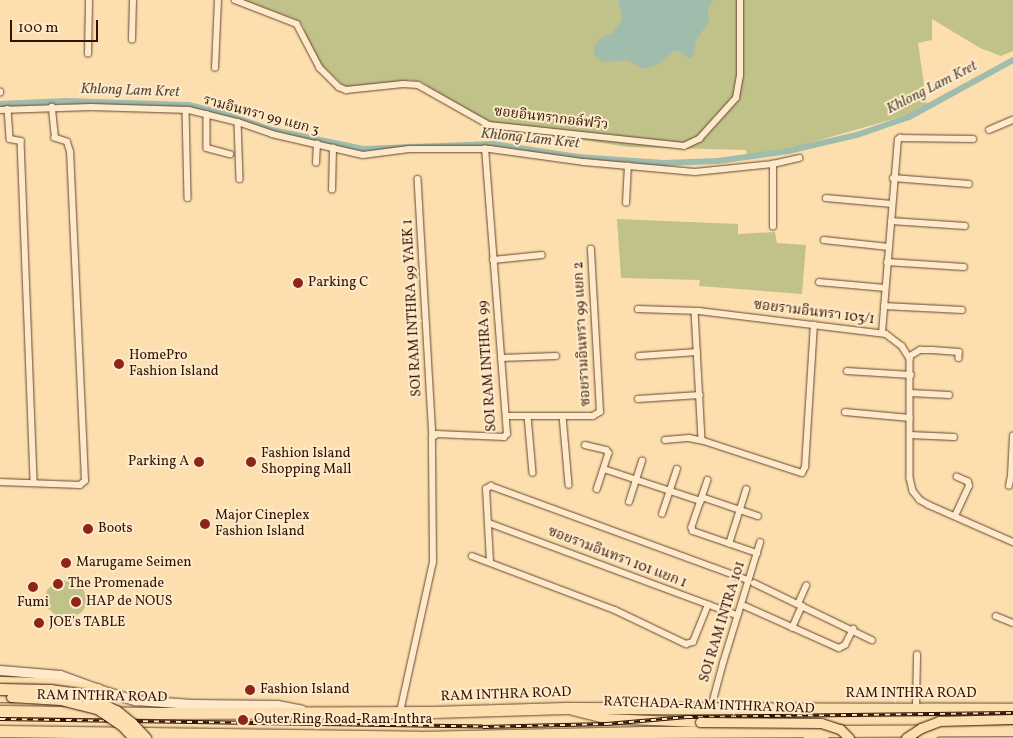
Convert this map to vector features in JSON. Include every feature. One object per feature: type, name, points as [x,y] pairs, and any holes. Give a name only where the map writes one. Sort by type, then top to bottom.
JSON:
[{"type":"highway","points":[[0,682],[98,689]]},
{"type":"highway","points":[[0,689],[50,690],[84,695],[116,711],[131,722],[145,738]]},
{"type":"highway","name":"RAM INTHRA ROAD","points":[[0,711],[157,713],[400,712],[564,708],[1013,709]]},
{"type":"highway","points":[[864,709],[865,730]]},
{"type":"highway","points":[[892,709],[892,731]]},
{"type":"highway","points":[[958,731],[955,721],[963,709]]},
{"type":"highway","points":[[0,731],[443,737],[750,735],[790,731],[865,730],[937,733],[1013,730]]},
{"type":"highway","points":[[262,738],[283,735]]},
{"type":"main road","points":[[0,670],[60,675],[98,689],[149,702],[277,705],[308,711]]},
{"type":"main road","points":[[0,697],[60,700],[96,710],[122,725],[133,738]]},
{"type":"main road","name":"RATCHADA-RAM INTHRA ROAD","points":[[564,708],[604,718],[700,722],[821,723],[840,729],[849,738]]},
{"type":"main road","points":[[906,738],[921,728],[939,722],[1013,719]]},
{"type":"main road","name":"RATCHADA-RAM INTHRA ROAD","points":[[790,731],[824,738]]},
{"type":"main road","points":[[922,738],[937,733]]},
{"type":"street","points":[[88,54],[89,0]]},
{"type":"street","points":[[132,40],[133,0]]},
{"type":"street","points":[[214,68],[218,0]]},
{"type":"street","name":"ซอยอินทรากอล์ฟวิว","points":[[235,0],[297,24],[320,68],[339,87],[346,90],[418,85],[489,125],[684,146],[698,139],[736,98],[740,76],[740,0]]},
{"type":"street","points":[[0,482],[80,485],[84,481],[70,152],[67,142],[55,138],[52,107]]},
{"type":"street","name":"รามอินทรา 99 แยก 3","points":[[0,109],[52,107],[186,110],[238,122],[272,134],[363,155],[409,149],[485,150],[695,172],[773,164],[799,158]]},
{"type":"street","points":[[8,109],[10,139],[20,141],[34,483]]},
{"type":"street","points":[[186,110],[188,198]]},
{"type":"street","points":[[207,114],[206,148],[230,154]]},
{"type":"street","points":[[989,130],[1013,120]]},
{"type":"street","points":[[238,122],[240,179]]},
{"type":"street","points":[[882,333],[897,143],[900,138],[972,140]]},
{"type":"street","points":[[316,144],[316,163]]},
{"type":"street","points":[[332,190],[333,148]]},
{"type":"street","name":"SOI RAM INTHRA 99","points":[[433,436],[504,437],[507,434],[485,150]]},
{"type":"street","points":[[773,164],[773,227]]},
{"type":"street","points":[[626,203],[628,166]]},
{"type":"street","points":[[893,178],[969,184]]},
{"type":"street","name":"SOI RAM INTHRA 99 YAEK 1","points":[[418,179],[433,436]]},
{"type":"street","points":[[826,198],[892,204]]},
{"type":"street","points":[[891,221],[965,226]]},
{"type":"street","points":[[824,240],[889,247]]},
{"type":"street","name":"ซอยรามอินทรา 99 แยก 2","points":[[506,416],[593,416],[600,412],[591,249]]},
{"type":"street","points":[[493,260],[542,255]]},
{"type":"street","points":[[887,262],[964,267]]},
{"type":"street","points":[[819,282],[885,288]]},
{"type":"street","points":[[884,306],[962,310]]},
{"type":"street","name":"ซอยรามอินทรา 103/1","points":[[638,309],[695,311],[882,333],[902,346],[910,356]]},
{"type":"street","points":[[695,311],[702,440]]},
{"type":"street","points":[[665,440],[689,438],[702,440],[798,473],[804,471],[814,325]]},
{"type":"street","points":[[959,358],[959,352],[932,350],[920,350],[910,356],[910,478],[913,491],[920,500],[929,505],[1013,542]]},
{"type":"street","points":[[638,356],[697,352]]},
{"type":"street","points":[[501,358],[556,356]]},
{"type":"street","points":[[847,371],[911,375]]},
{"type":"street","points":[[910,392],[949,394]]},
{"type":"street","points":[[638,399],[700,395]]},
{"type":"street","points":[[845,412],[910,418]]},
{"type":"street","points":[[528,416],[533,473]]},
{"type":"street","points":[[563,416],[569,485]]},
{"type":"street","points":[[400,712],[433,562],[433,436]]},
{"type":"street","points":[[910,436],[954,437]]},
{"type":"street","points":[[1009,486],[1012,474],[1013,436]]},
{"type":"street","points":[[585,445],[608,452],[597,489]]},
{"type":"street","points":[[629,502],[642,461]]},
{"type":"street","points":[[604,469],[758,516]]},
{"type":"street","points":[[662,514],[677,469]]},
{"type":"street","points":[[955,516],[969,486],[968,482],[957,478]]},
{"type":"street","points":[[708,480],[692,527],[693,531],[757,553]]},
{"type":"street","points":[[490,562],[486,490],[491,486],[751,582],[853,629],[872,640]]},
{"type":"street","points":[[729,544],[746,490]]},
{"type":"street","name":"ซอยรามอินทรา 101 แยก 1","points":[[489,523],[737,615]]},
{"type":"street","name":"SOI RAM INTRA 101","points":[[712,708],[737,615],[751,582],[760,543]]},
{"type":"street","points":[[472,556],[614,610],[686,644],[693,642],[708,605]]},
{"type":"street","points":[[792,628],[806,586]]},
{"type":"street","points":[[745,606],[839,648],[845,646],[853,629]]},
{"type":"street","points":[[996,616],[1013,623]]},
{"type":"street","points":[[916,710],[917,655]]},
{"type":"green space","points":[[243,0],[1013,0],[1013,51],[1001,56],[980,48],[932,19],[932,40],[918,43],[927,105],[907,115],[796,147],[747,155],[746,150],[628,147],[576,139],[491,131],[422,82],[410,80],[350,88],[344,86],[320,63],[309,45],[303,25],[295,19]]},
{"type":"green space","points":[[617,219],[738,224],[738,234],[775,232],[777,243],[806,245],[802,294],[699,286],[700,280],[621,278]]},
{"type":"green space","points":[[64,580],[80,585],[87,596],[87,604],[82,612],[71,618],[57,616],[44,605],[47,590],[56,582]]},
{"type":"shaded area","points":[[618,0],[713,0],[708,9],[709,21],[696,40],[693,56],[689,58],[680,51],[674,51],[659,64],[644,69],[627,60],[603,62],[594,55],[594,47],[597,42],[611,34],[620,23],[622,17]]},
{"type":"waterway","name":"Khlong Lam Kret","points":[[0,104],[66,101],[188,105],[219,112],[272,130],[363,149],[493,144],[578,157],[664,163],[718,161],[788,151],[857,135],[909,117],[1013,60]]},
{"type":"railway","points":[[0,719],[483,727],[607,724],[687,717],[1013,713]]},
{"type":"place","name":"Parking C","points":[[298,283]]},
{"type":"place","name":"HomePro Fashion Island","points":[[119,364]]},
{"type":"place","name":"Parking A","points":[[199,462]]},
{"type":"place","name":"Fashion Island Shopping Mall","points":[[251,462]]},
{"type":"place","name":"Major Cineplex Fashion Island","points":[[205,524]]},
{"type":"place","name":"Boots","points":[[88,529]]},
{"type":"place","name":"Marugame Seimen","points":[[66,563]]},
{"type":"place","name":"The Promenade","points":[[58,584]]},
{"type":"place","name":"Fumi","points":[[33,587]]},
{"type":"place","name":"HAP de NOUS","points":[[76,602]]},
{"type":"place","name":"JOE's TABLE","points":[[39,623]]},
{"type":"place","name":"Fashion Island","points":[[250,690]]},
{"type":"place","name":"Outer Ring Road-Ram Inthra","points":[[243,720]]}]
